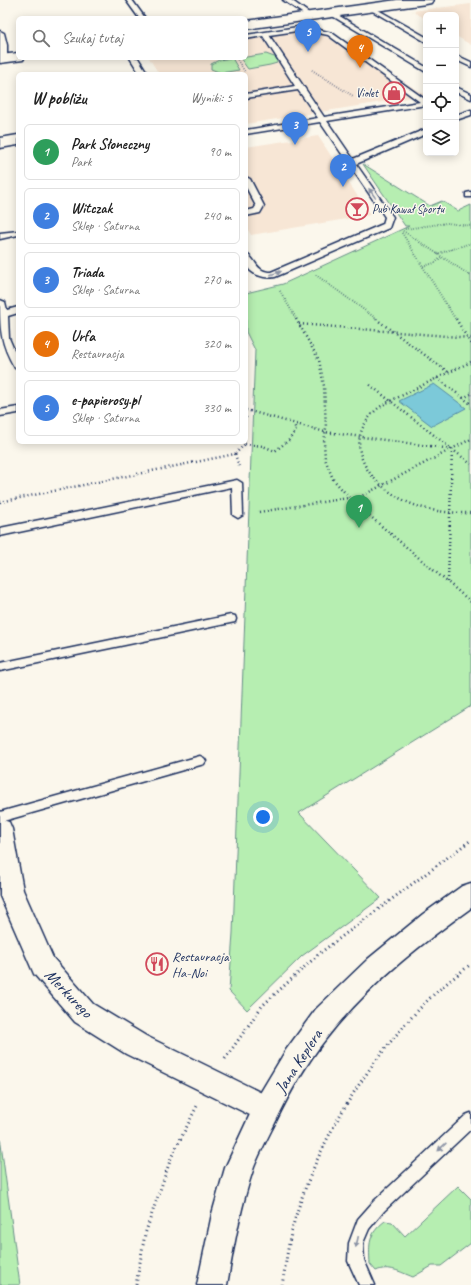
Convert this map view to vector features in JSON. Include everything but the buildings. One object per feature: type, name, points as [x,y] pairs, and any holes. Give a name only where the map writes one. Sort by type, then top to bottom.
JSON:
[{"type":"street","points":[[248,25],[426,0]]},
{"type":"street","points":[[2,59],[16,57]]},
{"type":"street","points":[[0,143],[16,140]]},
{"type":"street","name":"Merkurego","points":[[0,829],[10,890],[43,966],[84,1013],[136,1045],[266,1109]]},
{"type":"street","name":"Jana Keplera","points":[[212,1285],[221,1235],[238,1172],[266,1109],[298,1058],[325,1019],[358,984],[395,951],[471,894]]},
{"type":"lane","points":[[129,0],[141,16]]},
{"type":"lane","points":[[286,0],[310,16]]},
{"type":"lane","points":[[371,8],[423,38]]},
{"type":"lane","points":[[331,13],[423,68]]},
{"type":"lane","points":[[248,37],[304,28],[330,34],[423,101]]},
{"type":"lane","points":[[0,33],[3,45],[2,59]]},
{"type":"lane","points":[[250,270],[265,275],[275,274],[386,226],[389,217],[321,119],[265,34]]},
{"type":"lane","points":[[459,59],[471,65]]},
{"type":"lane","points":[[135,60],[143,72]]},
{"type":"lane","points":[[248,96],[300,87]]},
{"type":"lane","points":[[459,91],[470,97]]},
{"type":"lane","points":[[459,99],[470,97]]},
{"type":"lane","points":[[248,132],[423,103]]},
{"type":"lane","points":[[459,117],[471,112]]},
{"type":"lane","points":[[351,163],[423,132]]},
{"type":"lane","points":[[248,183],[260,206],[257,211],[248,213]]},
{"type":"lane","points":[[0,236],[16,233]]},
{"type":"lane","points":[[1,302],[4,314],[2,335],[16,363]]},
{"type":"lane","points":[[4,314],[16,311]]},
{"type":"lane","points":[[0,414],[16,410]]},
{"type":"lane","points":[[0,532],[237,483],[238,515]]},
{"type":"lane","points":[[0,667],[231,618]]},
{"type":"lane","points":[[0,817],[200,761]]},
{"type":"lane","points":[[367,1285],[356,1261],[356,1243],[363,1224],[378,1206],[471,1120]]},
{"type":"path","points":[[281,59],[296,56],[309,68],[375,111]]},
{"type":"path","points":[[237,60],[245,72]]},
{"type":"path","points":[[400,229],[447,223],[471,226]]},
{"type":"path","points":[[400,229],[471,276]]},
{"type":"path","points":[[400,229],[471,344]]},
{"type":"path","points":[[437,254],[471,243]]},
{"type":"path","points":[[423,266],[435,263],[442,257]]},
{"type":"path","points":[[314,273],[448,372]]},
{"type":"path","points":[[280,290],[318,360],[324,386],[325,459],[333,479],[352,501],[471,602]]},
{"type":"path","points":[[299,324],[471,338]]},
{"type":"path","points":[[471,362],[448,372],[374,410],[358,437],[359,454],[367,472],[394,496],[417,506],[450,513],[471,513]]},
{"type":"path","points":[[437,378],[471,404]]},
{"type":"path","points":[[370,385],[471,464]]},
{"type":"path","points":[[463,398],[471,394]]},
{"type":"path","points":[[248,411],[325,432],[452,449]]},
{"type":"path","points":[[248,444],[263,446],[275,451],[284,445],[294,433],[296,428],[293,423]]},
{"type":"path","points":[[352,501],[471,439]]},
{"type":"path","points":[[0,502],[236,454],[244,444]]},
{"type":"path","points":[[448,582],[452,449]]},
{"type":"path","points":[[238,515],[349,498]]},
{"type":"path","points":[[136,1285],[145,1234],[171,1158],[209,1082],[262,1006],[320,953],[471,840]]},
{"type":"path","points":[[282,1285],[294,1223],[312,1175],[333,1126],[348,1100],[400,1030],[428,1000],[471,964]]},
{"type":"shaded area","points":[[471,4],[471,45],[459,38],[459,12],[423,12],[423,17],[412,11]]},
{"type":"shaded area","points":[[313,29],[423,93],[423,95],[248,124],[248,72],[158,72],[150,60],[248,60],[248,39]]},
{"type":"shaded area","points":[[318,136],[370,215],[251,235],[248,230],[248,147]]},
{"type":"green space","points":[[266,54],[277,58],[277,63],[248,69],[241,60],[248,60],[248,57]]},
{"type":"green space","points":[[219,60],[233,60],[239,70],[218,72],[211,69],[211,64]]},
{"type":"green space","points":[[363,164],[430,206],[442,201],[458,211],[471,205],[471,706],[299,813],[381,898],[302,956],[247,1010],[229,991],[233,933],[255,350],[248,336],[248,293],[283,284],[409,226],[405,226]]},
{"type":"green space","points":[[0,1137],[20,1285],[0,1285]]},
{"type":"green space","points":[[458,1186],[471,1199],[471,1243],[441,1266],[432,1266],[413,1277],[390,1269],[381,1269],[376,1271],[370,1264],[370,1245],[375,1230],[385,1221],[392,1222],[405,1236]]},
{"type":"water","points":[[434,384],[466,408],[432,426],[399,401]]},
{"type":"place","name":"e-papierosy.pl","points":[[308,52]]},
{"type":"place","name":"Urfa","points":[[360,68]]},
{"type":"place","name":"Violet","points":[[394,93]]},
{"type":"place","name":"Triada","points":[[295,145]]},
{"type":"place","name":"Witczak","points":[[343,187]]},
{"type":"place","name":"Pub Kawał Sportu","points":[[357,209]]},
{"type":"place","name":"Park Słoneczny","points":[[359,528]]},
{"type":"place","name":"Restauracja Ha-Noi","points":[[157,964]]}]
